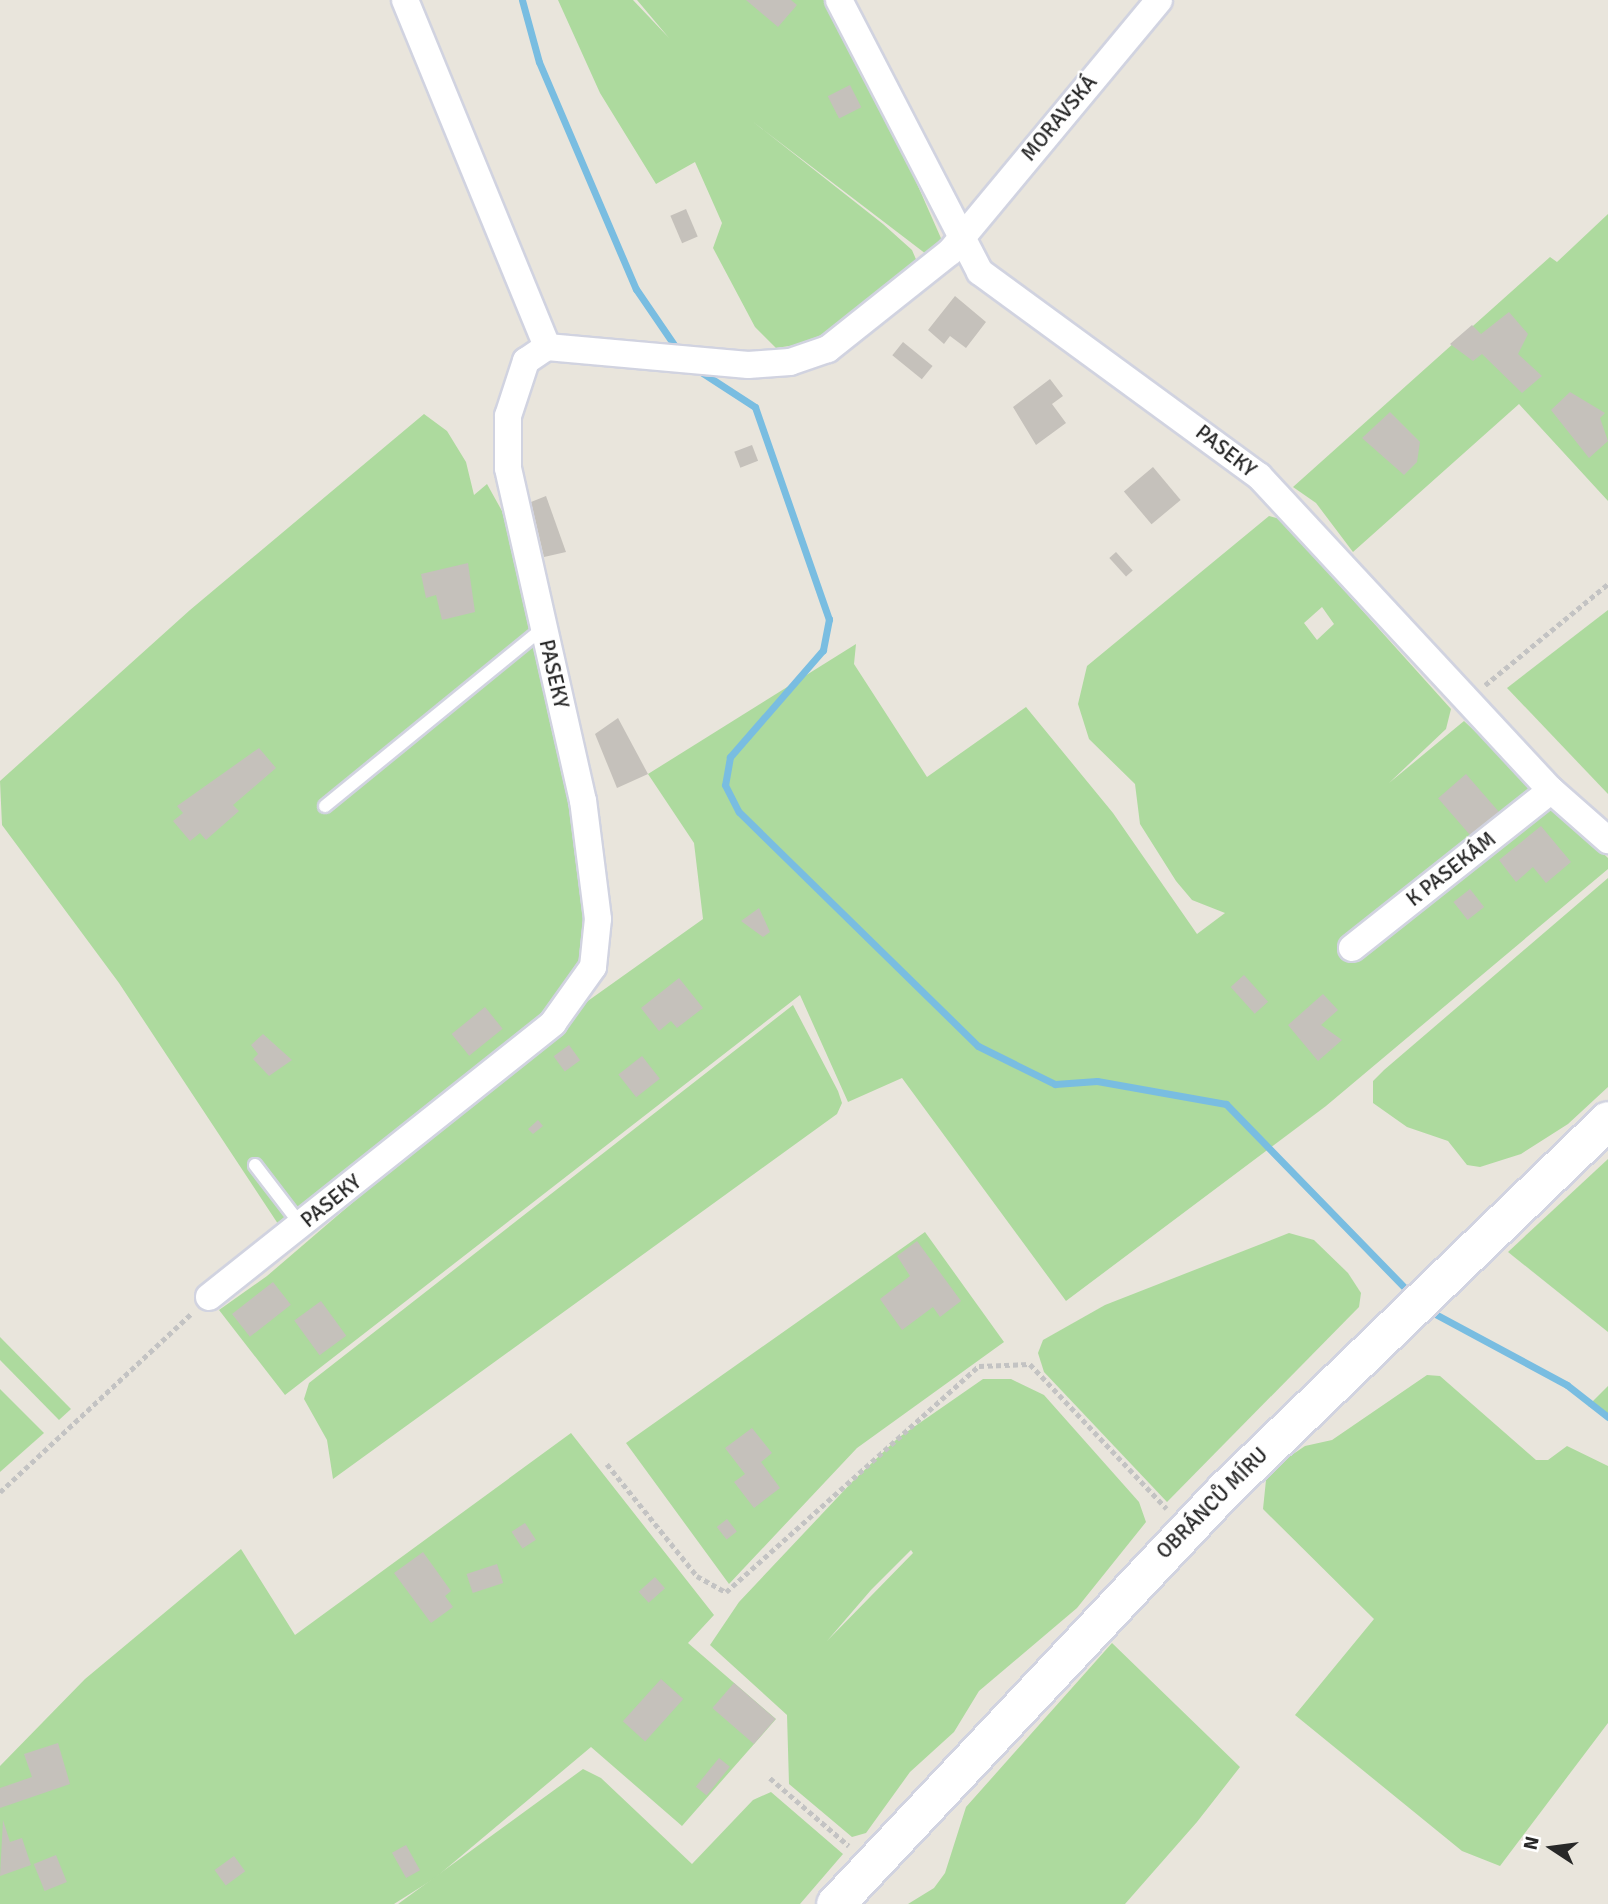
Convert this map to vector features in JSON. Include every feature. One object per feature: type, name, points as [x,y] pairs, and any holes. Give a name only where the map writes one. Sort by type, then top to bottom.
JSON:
[{"type":"main road","name":"OBRÁNCŮ MÍRU","points":[[835,1904],[1186,1528],[1608,1120]]},
{"type":"street","points":[[405,0],[547,347],[701,363],[769,364],[828,349],[935,266],[960,236]]},
{"type":"street","name":"PASEKY","points":[[839,0],[980,272],[1259,476],[1468,699]]},
{"type":"street","name":"MORAVSKÁ","points":[[960,236],[1159,0]]},
{"type":"street","name":"PASEKY","points":[[209,1297],[553,1023],[593,967],[595,885],[544,628],[513,502],[506,436],[518,376],[531,356],[547,347]]},
{"type":"street","points":[[1468,699],[1551,790],[1608,840]]},
{"type":"street","name":"K PASEKÁM","points":[[1352,948],[1551,790]]},
{"type":"lane","points":[[325,806],[544,628]]},
{"type":"lane","points":[[255,1166],[301,1225]]},
{"type":"path","points":[[1468,699],[1608,584]]},
{"type":"path","points":[[0,1493],[209,1297]]},
{"type":"path","points":[[607,1464],[697,1576],[726,1592],[819,1503],[979,1366],[1030,1364],[1186,1528]]},
{"type":"path","points":[[770,1779],[871,1865]]},
{"type":"green space","points":[[558,0],[633,0],[669,38],[637,0],[824,0],[861,57],[944,245],[926,254],[752,121],[883,224],[912,250],[918,264],[822,341],[776,348],[755,327],[713,248],[722,223],[695,162],[656,184],[600,93]]},
{"type":"green space","points":[[1608,214],[1608,501],[1519,404],[1353,552],[1316,503],[1293,487],[1550,257],[1557,262]]},
{"type":"green space","points":[[424,414],[447,431],[466,462],[474,495],[487,484],[502,511],[538,643],[588,890],[581,963],[563,997],[284,1233],[119,983],[2,825],[0,781],[190,610]]},
{"type":"green space","points":[[1269,516],[1280,519],[1451,709],[1446,729],[1389,783],[1464,721],[1533,785],[1472,837],[1545,798],[1608,858],[1608,869],[1326,1106],[1066,1301],[902,1078],[848,1102],[800,995],[285,1395],[219,1310],[267,1276],[585,1003],[703,919],[694,843],[648,774],[856,644],[854,664],[927,777],[1026,707],[1113,813],[1197,934],[1225,913],[1192,900],[1176,881],[1140,824],[1135,784],[1089,739],[1078,704],[1087,666]],"holes":[[[1322,607],[1334,624],[1317,640],[1304,623]]]},
{"type":"green space","points":[[1608,610],[1608,794],[1507,688]]},
{"type":"green space","points":[[1608,878],[1608,1087],[1568,1124],[1521,1154],[1480,1167],[1467,1165],[1448,1141],[1407,1127],[1373,1103],[1373,1081],[1384,1070]]},
{"type":"green space","points":[[793,1005],[838,1091],[842,1103],[837,1114],[333,1479],[327,1440],[304,1399],[309,1383]]},
{"type":"green space","points":[[1608,1159],[1608,1332],[1508,1252]]},
{"type":"green space","points":[[925,1232],[1004,1342],[857,1448],[729,1584],[626,1443]]},
{"type":"green space","points":[[1289,1233],[1314,1240],[1348,1273],[1361,1293],[1359,1307],[1167,1502],[1044,1372],[1038,1353],[1043,1340],[1105,1305]]},
{"type":"green space","points":[[0,1337],[71,1409],[59,1420],[0,1360]]},
{"type":"green space","points":[[1427,1375],[1440,1376],[1536,1460],[1548,1460],[1567,1446],[1608,1466],[1608,1723],[1500,1866],[1462,1851],[1295,1715],[1374,1619],[1263,1509],[1266,1480],[1280,1463],[1305,1446],[1332,1440]]},
{"type":"green space","points":[[983,1379],[1011,1379],[1044,1395],[1139,1502],[1146,1522],[1077,1608],[979,1691],[954,1732],[910,1772],[866,1833],[852,1837],[789,1784],[787,1715],[710,1645],[739,1602],[853,1481],[898,1438]],"holes":[[[911,1550],[913,1553],[827,1641],[871,1590]]]},
{"type":"green space","points":[[1608,1386],[1608,1417],[1588,1406]]},
{"type":"green space","points":[[0,1389],[44,1433],[0,1472]]},
{"type":"green space","points":[[571,1433],[714,1615],[688,1643],[776,1719],[682,1826],[591,1747],[435,1878],[394,1904],[0,1904],[0,1766],[85,1679],[241,1549],[295,1635]]},
{"type":"green space","points":[[1112,1643],[1240,1767],[1197,1822],[1125,1904],[908,1904],[934,1888],[945,1873],[966,1807]]},
{"type":"green space","points":[[583,1769],[601,1778],[692,1864],[753,1800],[771,1792],[843,1854],[800,1904],[398,1904]]},
{"type":"building","points":[[746,0],[791,0],[797,5],[778,27]]},
{"type":"building","points":[[850,85],[861,107],[839,119],[828,96]]},
{"type":"building","points":[[686,209],[698,237],[682,243],[670,216]]},
{"type":"building","points":[[955,296],[986,322],[966,348],[950,336],[944,344],[928,330]]},
{"type":"building","points":[[1509,312],[1528,334],[1518,354],[1542,376],[1522,393],[1482,354],[1473,361],[1450,344],[1472,325],[1481,334]]},
{"type":"building","points":[[903,342],[933,366],[922,379],[892,355]]},
{"type":"building","points":[[1050,379],[1063,396],[1052,404],[1066,423],[1036,445],[1013,407]]},
{"type":"building","points":[[1570,392],[1605,413],[1600,418],[1608,441],[1589,458],[1551,410]]},
{"type":"building","points":[[1390,412],[1420,442],[1417,462],[1404,475],[1362,438]]},
{"type":"building","points":[[752,445],[758,461],[740,468],[734,452]]},
{"type":"building","points":[[1153,467],[1181,500],[1152,524],[1124,491]]},
{"type":"building","points":[[546,496],[566,552],[544,557],[531,502]]},
{"type":"building","points":[[1116,552],[1133,571],[1126,577],[1109,558]]},
{"type":"building","points":[[468,563],[475,612],[442,620],[436,595],[426,598],[421,574]]},
{"type":"building","points":[[618,718],[648,774],[617,788],[595,734]]},
{"type":"building","points":[[259,748],[276,768],[233,805],[239,811],[206,840],[200,833],[190,841],[173,821],[183,813],[177,806]]},
{"type":"building","points":[[1466,774],[1500,813],[1472,838],[1438,798]]},
{"type":"building","points":[[1541,826],[1571,862],[1546,883],[1533,867],[1516,882],[1499,860]]},
{"type":"building","points":[[1470,889],[1484,907],[1468,920],[1453,902]]},
{"type":"building","points":[[759,908],[770,932],[763,937],[741,921]]},
{"type":"building","points":[[1244,975],[1268,1002],[1255,1014],[1231,987]]},
{"type":"building","points":[[679,978],[703,1008],[677,1028],[671,1021],[659,1031],[641,1008]]},
{"type":"building","points":[[1323,994],[1338,1010],[1321,1025],[1342,1040],[1318,1061],[1288,1025]]},
{"type":"building","points":[[485,1007],[503,1029],[469,1056],[452,1034]]},
{"type":"building","points":[[263,1034],[292,1060],[269,1076],[253,1059],[258,1054],[251,1045]]},
{"type":"building","points":[[569,1045],[580,1060],[565,1072],[554,1056]]},
{"type":"building","points":[[642,1056],[660,1079],[636,1097],[618,1074]]},
{"type":"building","points":[[538,1120],[543,1126],[533,1134],[528,1129]]},
{"type":"building","points":[[917,1241],[961,1301],[940,1317],[933,1307],[902,1330],[880,1299],[910,1276],[897,1256]]},
{"type":"building","points":[[273,1282],[291,1305],[250,1337],[232,1314]]},
{"type":"building","points":[[321,1301],[346,1336],[320,1355],[294,1320]]},
{"type":"building","points":[[752,1428],[772,1453],[761,1462],[780,1488],[754,1508],[734,1482],[745,1474],[725,1448]]},
{"type":"building","points":[[727,1519],[737,1532],[727,1540],[717,1527]]},
{"type":"building","points":[[525,1523],[536,1540],[522,1548],[512,1532]]},
{"type":"building","points":[[423,1552],[451,1591],[445,1596],[453,1607],[431,1623],[394,1573]]},
{"type":"building","points":[[497,1564],[503,1583],[473,1593],[467,1574]]},
{"type":"building","points":[[655,1577],[665,1588],[649,1603],[639,1592]]},
{"type":"building","points":[[661,1679],[683,1699],[645,1741],[623,1721]]},
{"type":"building","points":[[734,1683],[776,1719],[754,1744],[712,1708]]},
{"type":"building","points":[[58,1743],[70,1784],[0,1808],[0,1788],[32,1777],[24,1754]]},
{"type":"building","points":[[719,1758],[730,1767],[707,1796],[696,1787]]},
{"type":"building","points":[[3,1820],[10,1842],[22,1838],[31,1865],[0,1876]]},
{"type":"building","points":[[406,1845],[420,1870],[406,1878],[392,1853]]},
{"type":"building","points":[[56,1855],[67,1882],[45,1891],[34,1864]]},
{"type":"building","points":[[234,1856],[245,1871],[226,1885],[215,1870]]},
{"type":"waterway","points":[[522,0],[539,62],[636,289],[679,352]]},
{"type":"waterway","points":[[698,370],[755,407],[829,619],[823,650],[730,757],[725,785],[739,812],[978,1046],[1055,1084],[1097,1081],[1226,1104],[1412,1295]]},
{"type":"waterway","points":[[1426,1309],[1567,1385],[1608,1417]]}]
